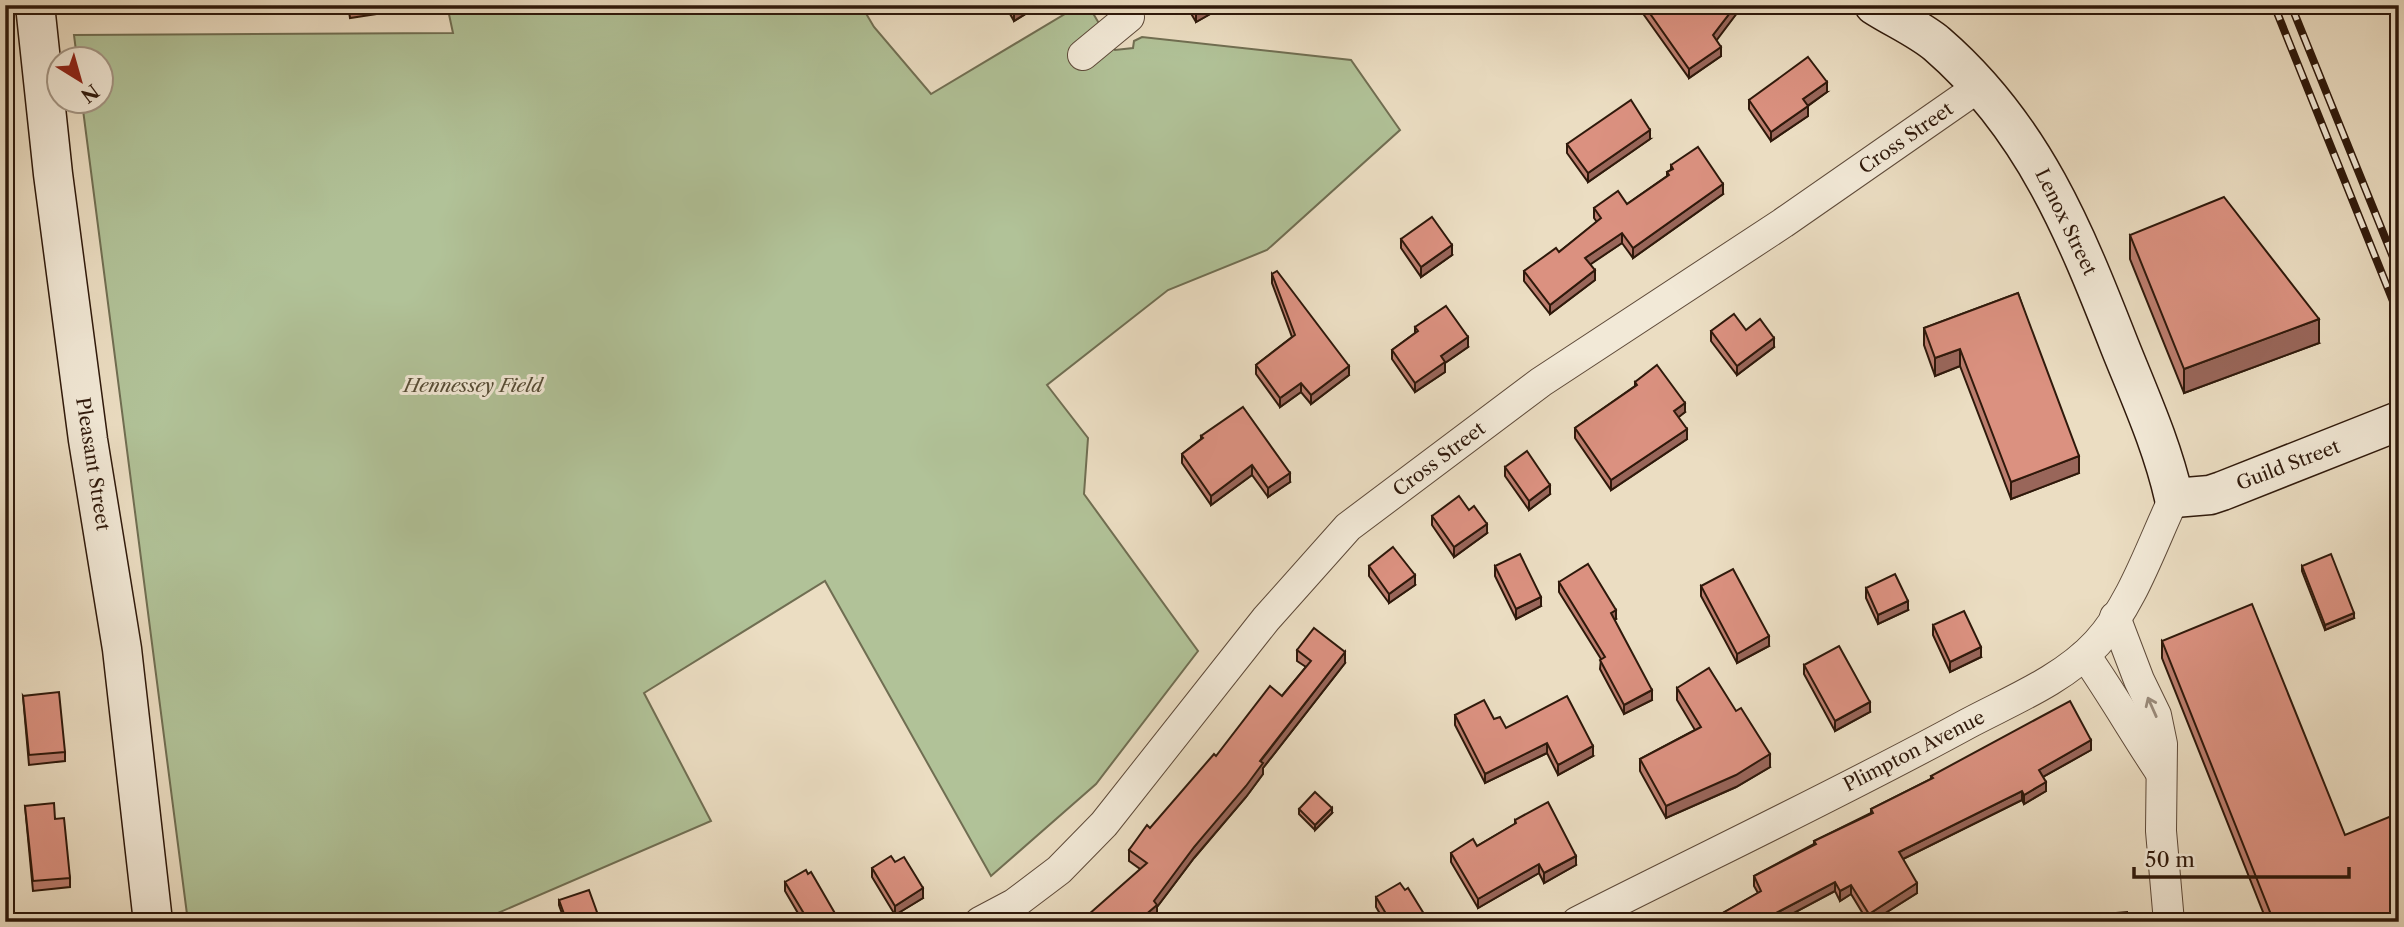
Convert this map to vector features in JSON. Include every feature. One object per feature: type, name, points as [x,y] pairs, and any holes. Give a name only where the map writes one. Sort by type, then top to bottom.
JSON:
[{"type":"street","name":"Pleasant Street","points":[[35,5],[53,174],[88,440],[122,649],[153,922]]},
{"type":"street","name":"Lenox Street","points":[[1874,5],[1936,43],[1999,106],[2035,159],[2087,263],[2156,434],[2174,498]]},
{"type":"street","points":[[1083,55],[1126,11]]},
{"type":"street","name":"Cross Street","points":[[980,922],[1014,904],[1059,870],[1104,824],[1266,619],[1348,527],[1541,382],[1783,223],[1980,86]]},
{"type":"street","name":"Guild Street","points":[[2174,498],[2210,495],[2222,491],[2399,421]]},
{"type":"street","name":"Plimpton Avenue","points":[[1577,922],[1939,739],[2053,677],[2085,655],[2100,640],[2139,577],[2174,498]]},
{"type":"street","points":[[2115,617],[2139,680],[2156,715],[2162,744],[2161,831],[2169,922]]},
{"type":"street","points":[[2085,655],[2114,696],[2161,774]]},
{"type":"green space","name":"Hennessey Field","points":[[447,5],[861,5],[874,27],[931,94],[1080,5],[1088,5],[1115,50],[1133,48],[1134,41],[1142,37],[1351,60],[1400,130],[1267,250],[1168,290],[1047,385],[1088,438],[1084,494],[1198,651],[1096,784],[991,876],[825,581],[644,693],[711,821],[477,922],[188,922],[84,116],[116,116],[116,46],[75,46],[74,35],[453,33]]},
{"type":"building","points":[[350,5],[371,5],[350,9]]},
{"type":"building","points":[[1010,5],[1024,5],[1014,11]]},
{"type":"building","points":[[1191,5],[1209,5],[1196,13]]},
{"type":"building","points":[[1644,5],[1736,5],[1713,35],[1721,47],[1689,69]]},
{"type":"building","points":[[1808,57],[1827,82],[1803,99],[1808,106],[1771,132],[1749,100]]},
{"type":"building","points":[[1631,100],[1650,130],[1588,173],[1567,144]]},
{"type":"building","points":[[1698,147],[1723,184],[1633,248],[1622,233],[1585,258],[1595,270],[1550,305],[1524,271],[1556,248],[1559,252],[1601,218],[1594,208],[1618,191],[1627,204],[1669,175],[1667,172],[1673,169],[1671,165]]},
{"type":"building","points":[[2224,197],[2319,319],[2184,369],[2130,235]]},
{"type":"building","points":[[1432,217],[1452,245],[1421,267],[1401,239]]},
{"type":"building","points":[[1277,271],[1349,366],[1311,395],[1301,383],[1280,398],[1256,365],[1295,335],[1272,274]]},
{"type":"building","points":[[2018,293],[2079,456],[2011,482],[1960,349],[1935,358],[1924,328]]},
{"type":"building","points":[[1446,306],[1468,337],[1441,356],[1445,362],[1415,383],[1392,350],[1418,331],[1415,327]]},
{"type":"building","points":[[1734,314],[1746,330],[1760,319],[1774,338],[1737,366],[1711,331]]},
{"type":"building","points":[[1657,365],[1685,403],[1674,411],[1687,429],[1611,480],[1575,428],[1637,385],[1635,382]]},
{"type":"building","points":[[1243,407],[1290,473],[1268,488],[1252,465],[1211,496],[1182,454],[1203,438],[1201,436]]},
{"type":"building","points":[[1527,451],[1550,485],[1529,501],[1505,467]]},
{"type":"building","points":[[1459,496],[1469,510],[1474,506],[1487,524],[1454,547],[1432,516]]},
{"type":"building","points":[[1393,547],[1415,575],[1389,594],[1369,566]]},
{"type":"building","points":[[1520,554],[1541,597],[1516,609],[1495,566]]},
{"type":"building","points":[[2331,554],[2354,613],[2325,625],[2302,566]]},
{"type":"building","points":[[1588,564],[1616,610],[1611,613],[1652,690],[1624,705],[1600,660],[1605,657],[1559,582]]},
{"type":"building","points":[[1733,569],[1769,636],[1737,654],[1701,586]]},
{"type":"building","points":[[1895,574],[1908,601],[1878,615],[1866,588]]},
{"type":"building","points":[[2252,604],[2345,835],[2399,813],[2399,922],[2274,922],[2162,641]]},
{"type":"building","points":[[1964,611],[1981,647],[1950,662],[1933,625]]},
{"type":"building","points":[[1314,628],[1345,652],[1260,761],[1263,763],[1246,786],[1194,847],[1154,901],[1157,905],[1137,922],[1080,922],[1147,863],[1129,850],[1147,825],[1150,828],[1214,754],[1216,756],[1270,686],[1282,696],[1311,661],[1297,650]]},
{"type":"building","points":[[1839,646],[1870,702],[1835,721],[1804,665]]},
{"type":"building","points":[[1709,668],[1736,711],[1741,708],[1770,754],[1736,775],[1666,806],[1640,759],[1701,727],[1677,688]]},
{"type":"building","points":[[59,692],[65,752],[29,755],[23,696]]},
{"type":"building","points":[[1567,696],[1593,746],[1558,765],[1547,743],[1485,774],[1455,715],[1484,700],[1494,719],[1500,717],[1506,728]]},
{"type":"building","points":[[2070,701],[2091,740],[2039,770],[2046,782],[2024,795],[2022,791],[1899,852],[1917,883],[1869,914],[1851,885],[1840,891],[1835,882],[1759,922],[1707,922],[1761,891],[1754,876],[1816,844],[1814,841],[1873,813],[1871,809],[1933,778],[1931,776]]},
{"type":"building","points":[[1315,792],[1332,808],[1315,825],[1299,809]]},
{"type":"building","points":[[1548,802],[1576,856],[1544,873],[1539,864],[1478,899],[1451,853],[1473,839],[1477,846]]},
{"type":"building","points":[[54,803],[55,819],[64,818],[70,878],[33,881],[25,806]]},
{"type":"building","points":[[891,856],[895,862],[904,857],[923,888],[895,906],[872,868]]},
{"type":"building","points":[[806,870],[808,874],[811,872],[840,922],[798,922],[806,917],[785,882]]},
{"type":"building","points":[[1400,883],[1405,890],[1408,888],[1429,922],[1391,922],[1376,897]]},
{"type":"building","points":[[589,890],[598,915],[581,922],[567,922],[559,900]]},
{"type":"building","points":[[2127,912],[2127,922],[2068,922],[2068,917]]},
{"type":"railway","points":[[2274,5],[2399,316]]},
{"type":"railway","points":[[2291,5],[2399,272]]}]
